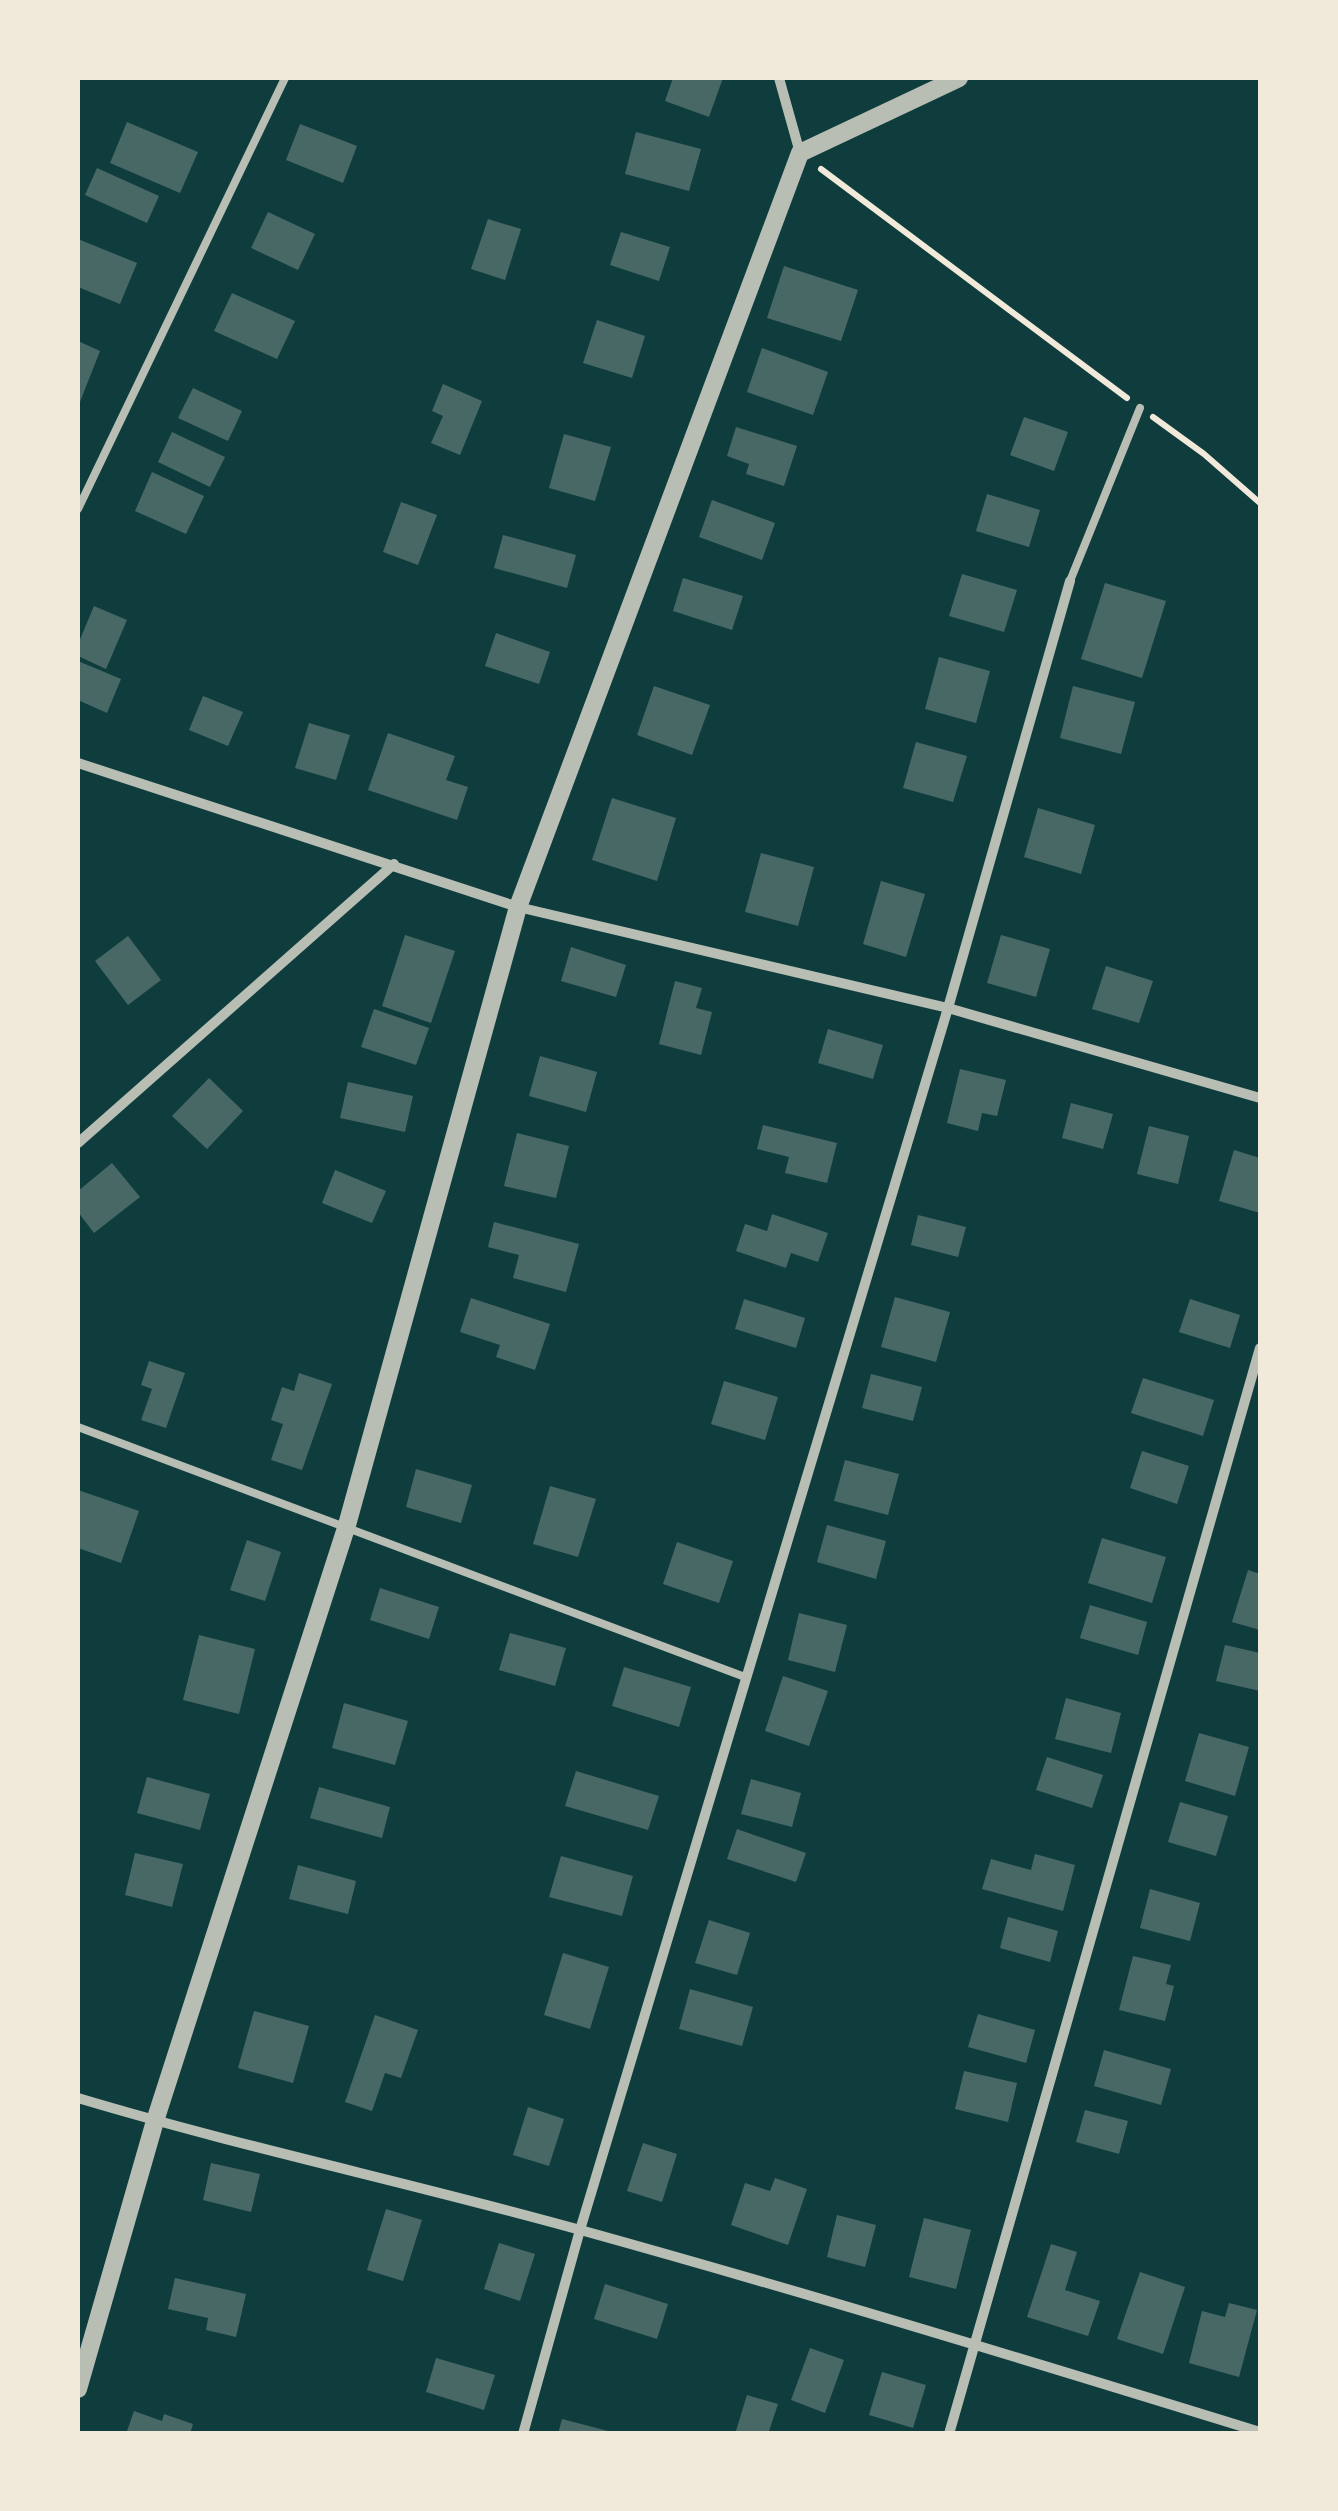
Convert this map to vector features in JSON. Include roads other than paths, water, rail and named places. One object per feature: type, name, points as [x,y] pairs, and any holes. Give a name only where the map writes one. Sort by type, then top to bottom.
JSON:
[{"type":"street","points":[[78,2389],[155,2121],[346,1525],[518,907],[800,153],[779,78]]},
{"type":"street","points":[[800,153],[959,78]]},
{"type":"street","points":[[523,2434],[580,2230],[948,1008],[1070,581]]},
{"type":"street","points":[[78,763],[518,907],[948,1008],[1260,1098]]},
{"type":"street","points":[[78,1143],[394,864]]},
{"type":"street","points":[[949,2434],[1260,1348]]},
{"type":"street","points":[[78,2098],[580,2230],[1260,2432]]},
{"type":"lane","points":[[78,509],[285,78]]},
{"type":"lane","points":[[1070,581],[1140,408]]},
{"type":"lane","points":[[78,1427],[746,1677]]}]
